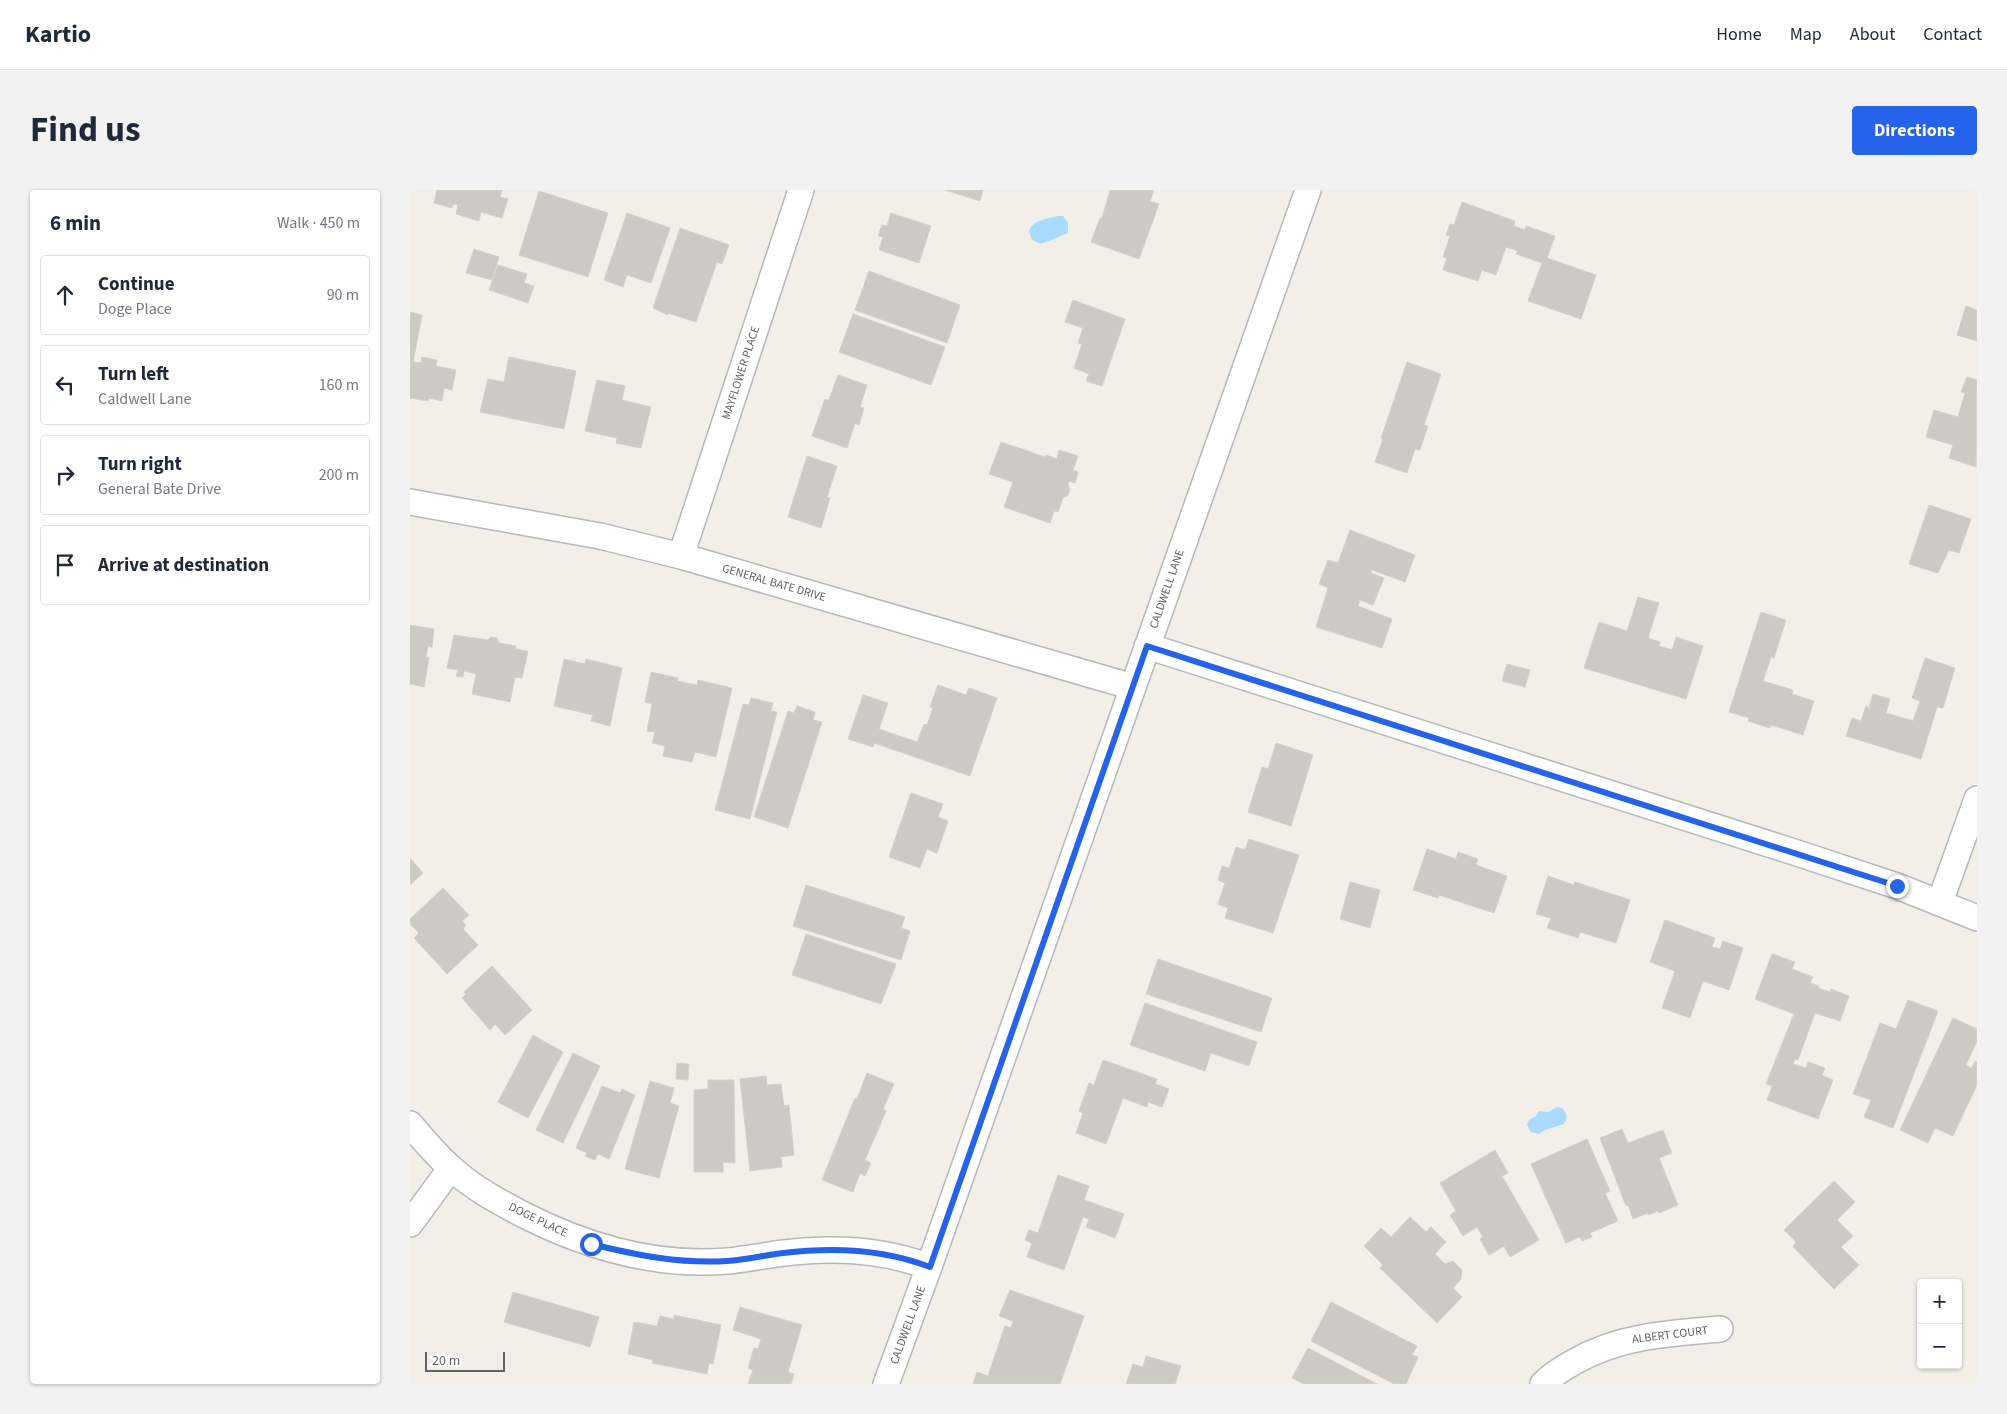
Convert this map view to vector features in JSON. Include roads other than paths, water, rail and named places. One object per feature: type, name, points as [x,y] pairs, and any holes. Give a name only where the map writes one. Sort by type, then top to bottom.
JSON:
[{"type":"street","name":"MAYFLOWER PLACE","points":[[681,556],[801,190]]},
{"type":"street","name":"CALDWELL LANE","points":[[886,1384],[930,1267],[1308,190]]},
{"type":"street","name":"GENERAL BATE DRIVE","points":[[410,502],[600,536],[681,556],[1133,687]]},
{"type":"street","points":[[1147,646],[1804,855],[1940,902],[1977,918]]},
{"type":"street","points":[[1940,902],[1977,799]]},
{"type":"street","name":"DOGE PLACE","points":[[410,1124],[451,1168],[483,1192],[556,1231],[591,1244],[659,1259],[710,1261],[728,1261],[785,1252],[832,1249],[886,1255],[930,1267]]},
{"type":"street","points":[[410,1224],[451,1168]]},
{"type":"street","name":"ALBERT COURT","points":[[1543,1384],[1560,1370],[1587,1354],[1607,1346],[1634,1338],[1660,1334],[1720,1329]]},
{"type":"water","points":[[1057,216],[1063,216],[1068,223],[1068,233],[1041,244],[1032,240],[1029,231],[1034,224]]},
{"type":"water","points":[[1557,1107],[1562,1108],[1566,1114],[1564,1124],[1539,1134],[1531,1132],[1527,1125],[1529,1120],[1536,1116],[1539,1111],[1548,1112]]}]
